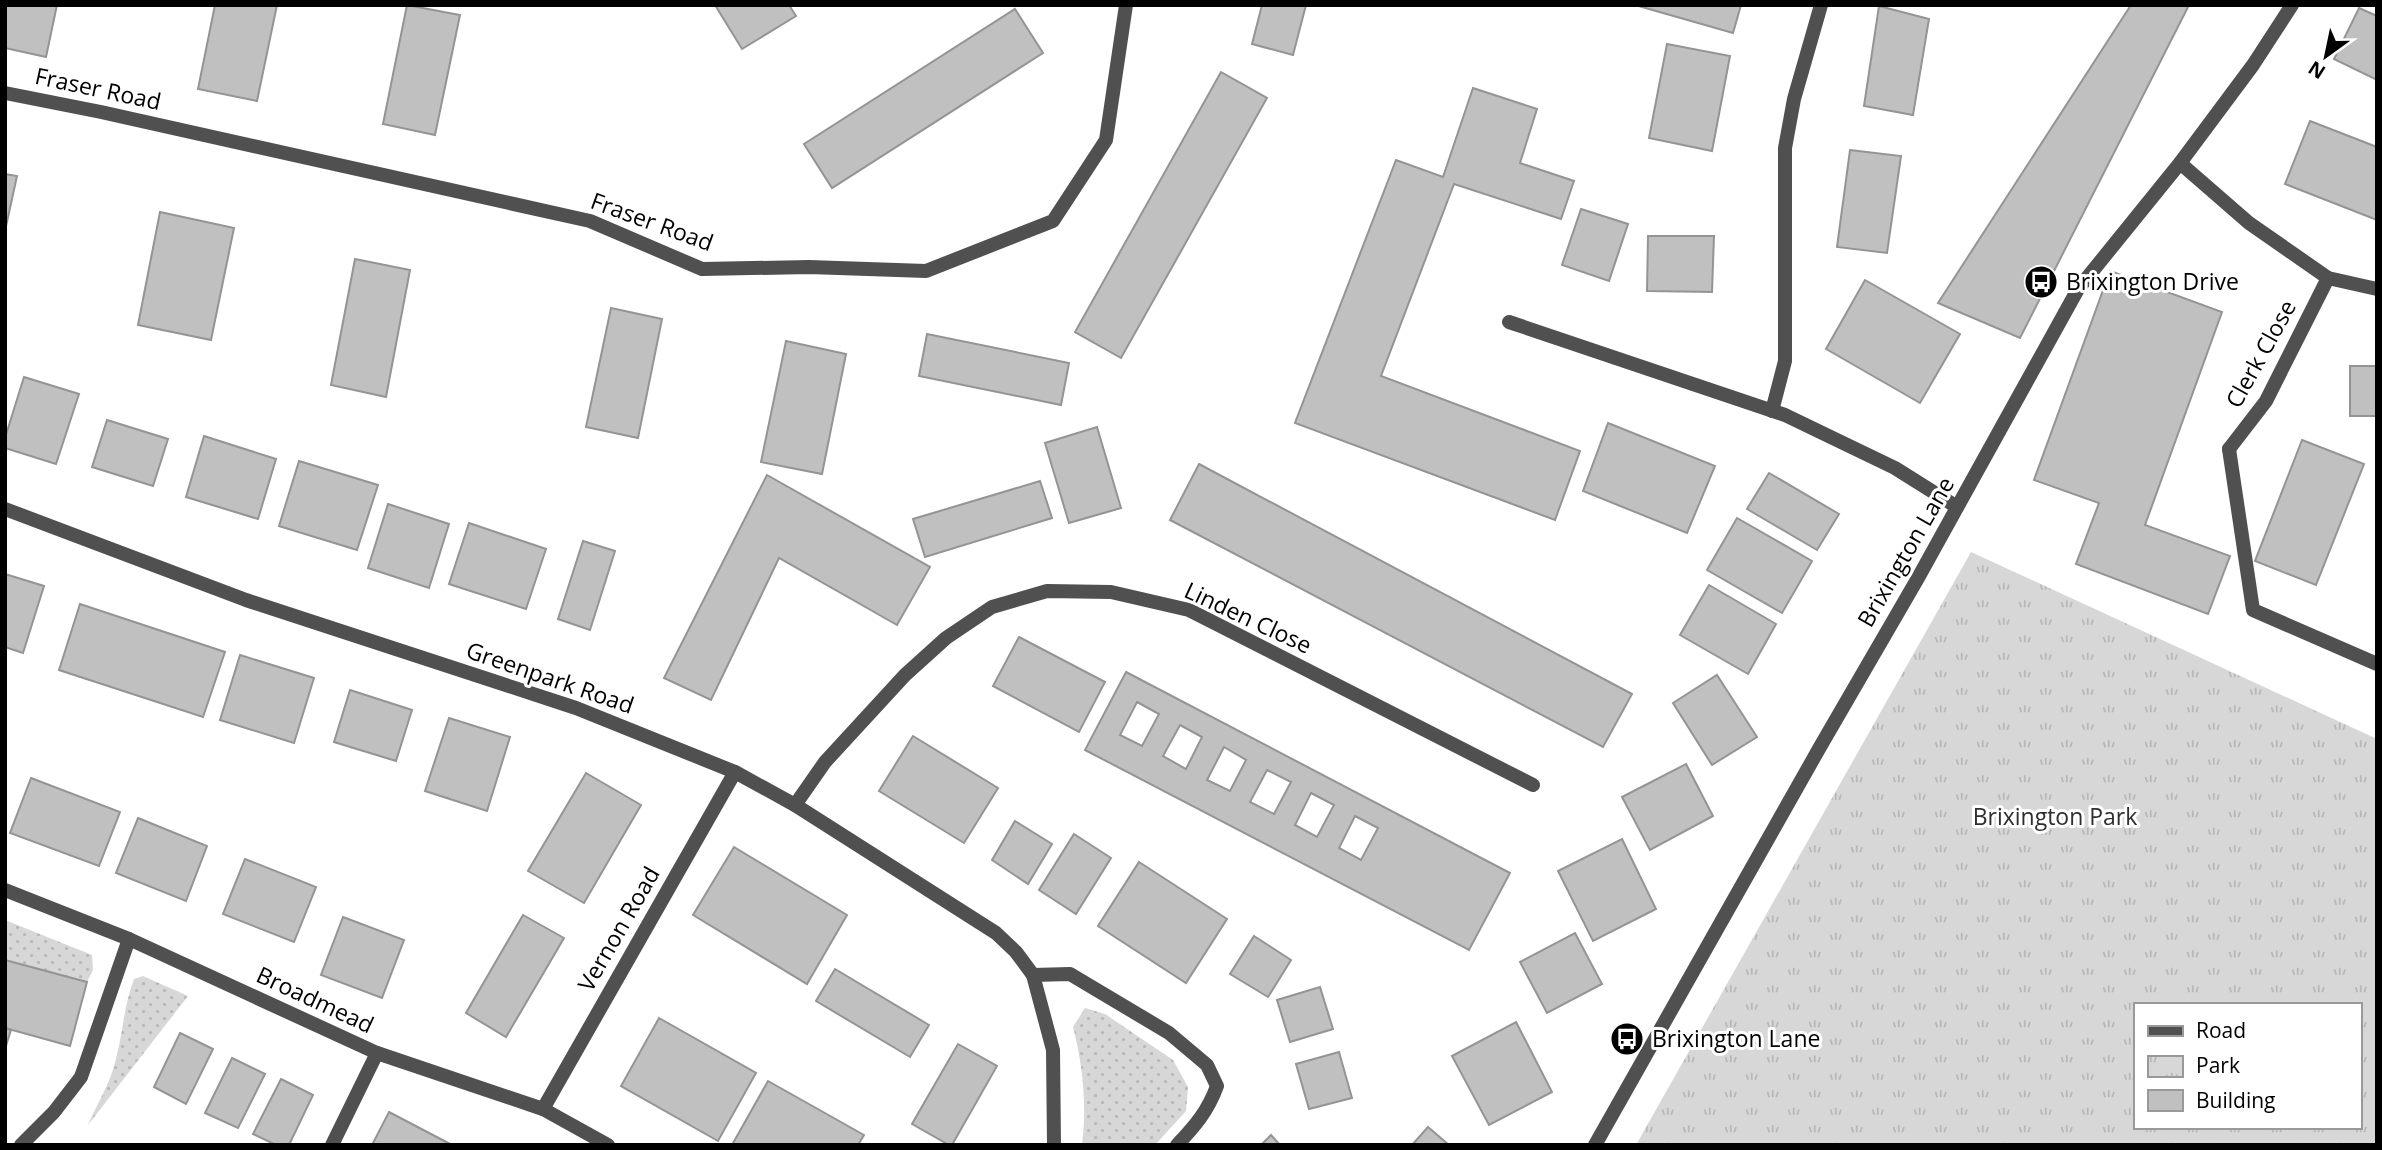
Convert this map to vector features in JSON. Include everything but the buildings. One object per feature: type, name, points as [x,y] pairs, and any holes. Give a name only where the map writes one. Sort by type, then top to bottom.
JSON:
[{"type":"street","name":"Fraser Road","points":[[5,93],[590,221],[702,269],[810,267],[926,271],[1053,222],[1106,140],[1126,5]]},
{"type":"street","points":[[1772,411],[1785,361],[1785,148],[1794,99],[1821,5]]},
{"type":"street","name":"Brixington Lane","points":[[1595,1145],[1957,508],[2078,289],[2180,163],[2253,65],[2292,5]]},
{"type":"street","points":[[2180,163],[2249,223],[2328,278],[2377,289]]},
{"type":"street","name":"Clerk Close","points":[[2328,278],[2266,401],[2229,449],[2253,610],[2377,664]]},
{"type":"street","points":[[1508,322],[1772,411],[1895,468],[1957,508]]},
{"type":"street","name":"Greenpark Road","points":[[5,509],[246,600],[576,708],[735,772],[796,805],[996,933],[1016,952],[1033,975],[1053,1051],[1054,1145]]},
{"type":"street","name":"Linden Close","points":[[796,805],[825,762],[905,675],[946,638],[992,607],[1047,591],[1111,592],[1189,610],[1532,785]]},
{"type":"street","name":"Vernon Road","points":[[543,1109],[735,772]]},
{"type":"street","name":"Broadmead","points":[[5,890],[129,939],[377,1053],[543,1109],[608,1145]]},
{"type":"street","points":[[21,1145],[54,1112],[81,1077],[129,939]]},
{"type":"street","points":[[1033,975],[1070,974],[1169,1033],[1208,1065],[1217,1086],[1211,1102],[1200,1121],[1177,1145]]},
{"type":"street","points":[[332,1145],[377,1053]]},
{"type":"green space","name":"Brixington Park","points":[[1971,552],[2377,739],[2377,1145],[1636,1145]]},
{"type":"green space","points":[[5,920],[92,955],[93,970],[87,982],[5,960]]},
{"type":"green space","points":[[143,976],[188,996],[88,1125],[114,1068],[134,979]]},
{"type":"green space","points":[[1085,1008],[1105,1014],[1173,1060],[1188,1087],[1186,1111],[1155,1145],[1082,1145],[1083,1086],[1073,1027]]},
{"type":"place","name":"Brixington Drive","points":[[2041,282]]},
{"type":"place","name":"Brixington Lane","points":[[1627,1039]]}]
